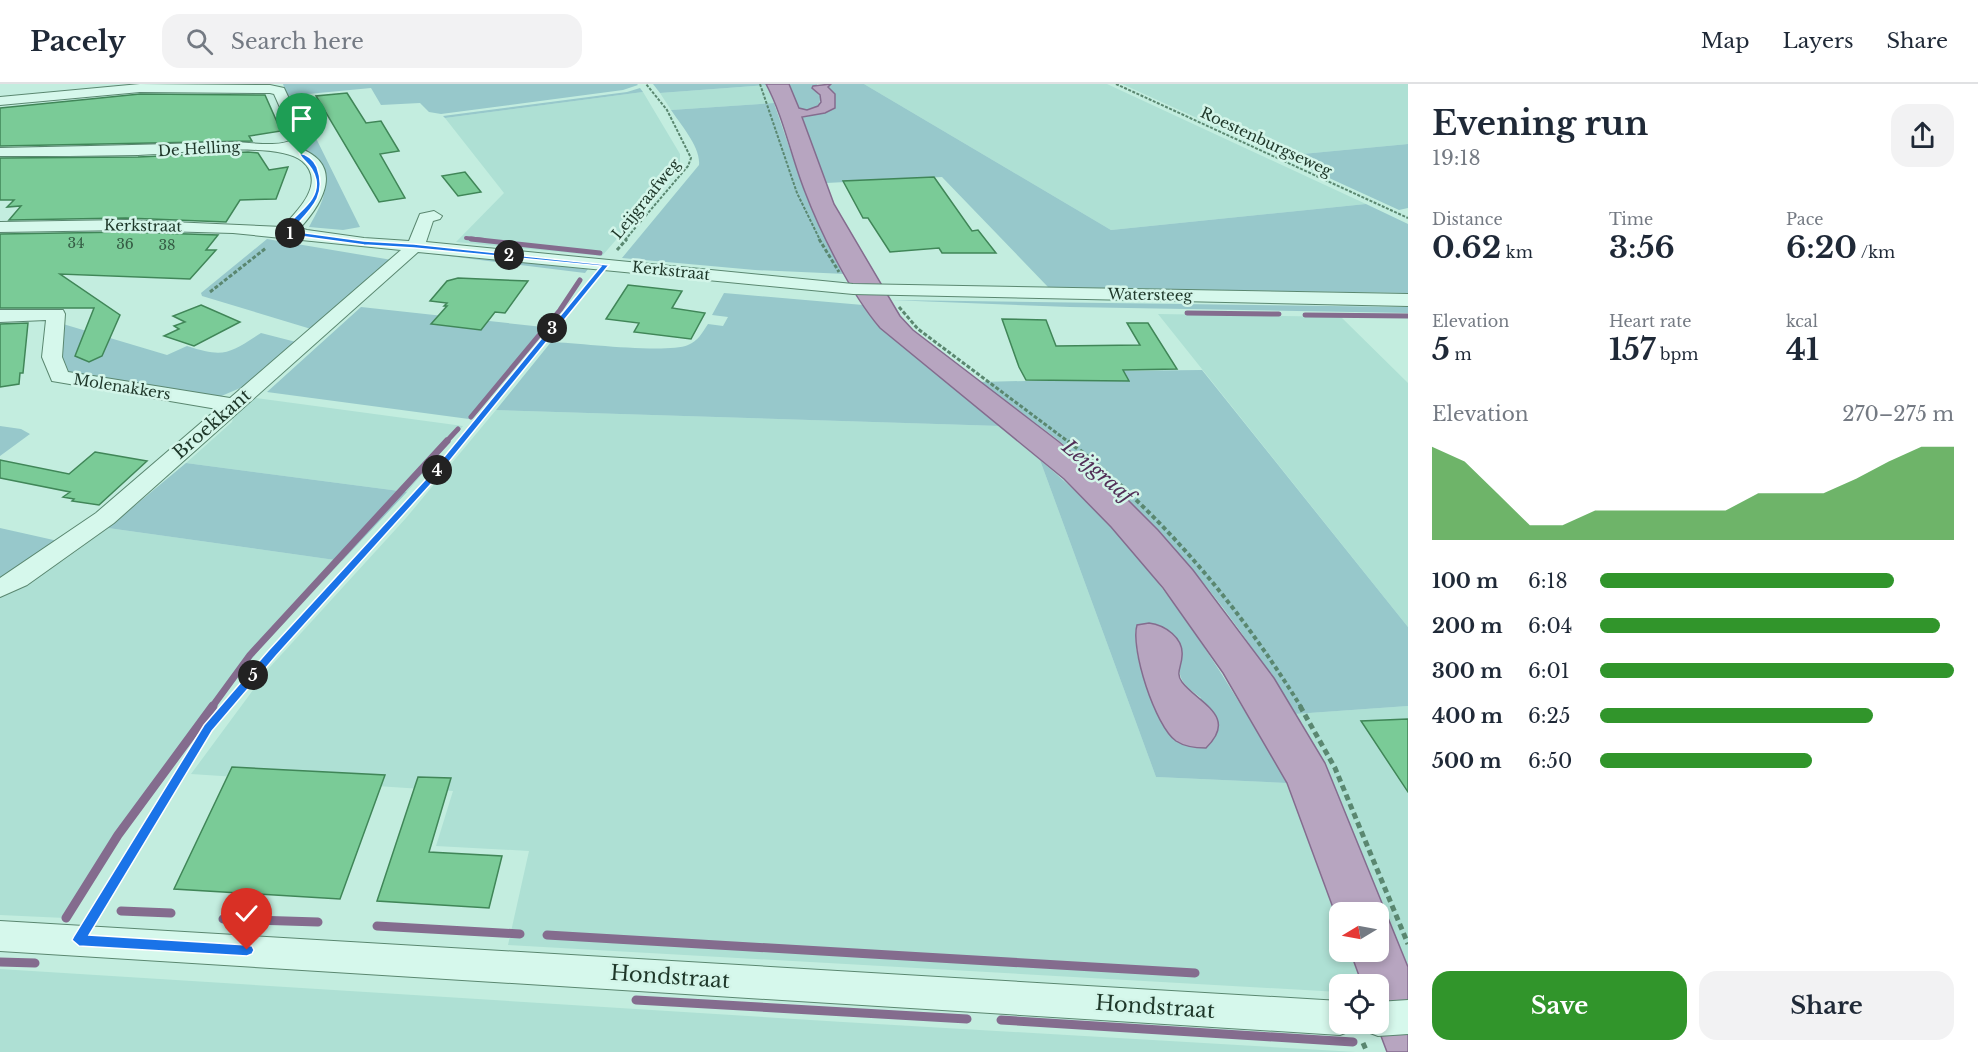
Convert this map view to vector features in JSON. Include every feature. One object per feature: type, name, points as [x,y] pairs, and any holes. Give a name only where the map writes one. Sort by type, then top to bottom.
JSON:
[{"type":"street","points":[[0,101],[140,88],[270,89],[279,92],[302,141],[287,149]]},
{"type":"street","name":"De Helling","points":[[0,152],[131,152],[239,147],[287,149],[302,155],[313,163],[319,181],[317,195],[307,211],[286,232]]},
{"type":"street","points":[[414,246],[421,236],[426,218],[434,216]]},
{"type":"street","name":"Kerkstraat","points":[[0,227],[126,225],[286,232],[364,243],[850,289],[894,296]]},
{"type":"street","name":"Broekkant","points":[[0,589],[105,518],[414,246]]},
{"type":"street","name":"Watersteeg","points":[[894,296],[1408,300]]},
{"type":"street","name":"Molenakkers","points":[[0,316],[56,314],[52,357],[60,377],[233,405]]},
{"type":"street","name":"Hondstraat","points":[[0,936],[1329,1017]]},
{"type":"street","points":[[1389,1018],[1408,1017]]},
{"type":"path","name":"Leijgraafweg","points":[[606,265],[688,166],[691,158],[667,110],[646,84]]},
{"type":"path","points":[[760,84],[797,193],[814,230],[850,289]]},
{"type":"path","name":"Roestenburgseweg","points":[[1116,84],[1408,218]]},
{"type":"path","points":[[210,292],[286,232]]},
{"type":"path","points":[[79,940],[208,728],[272,653],[428,482],[606,265]]},
{"type":"path","points":[[894,296],[918,329],[1065,440],[1124,489],[1161,525],[1213,583],[1261,646],[1298,702],[1332,762],[1408,944]]},
{"type":"shaded area","points":[[283,84],[638,85],[623,90],[441,114],[429,112],[420,103],[381,105],[371,88],[287,96]]},
{"type":"shaded area","points":[[653,84],[766,84],[767,85],[660,93]]},
{"type":"shaded area","points":[[766,84],[789,84],[799,108],[807,110],[818,106],[821,102],[820,95],[812,88],[813,86],[831,84],[828,87],[835,94],[835,108],[825,113],[802,117],[834,204],[900,316],[913,330],[1058,441],[1119,491],[1158,530],[1193,570],[1274,678],[1325,763],[1382,902],[1331,902],[1287,783],[1223,673],[1163,588],[1111,527],[1064,479],[880,328],[869,314],[848,281],[819,226],[800,179],[778,110]]},
{"type":"shaded area","points":[[789,84],[817,84],[815,90],[821,98],[818,106],[807,110],[799,109]]},
{"type":"shaded area","points":[[831,84],[864,84],[1111,230],[1366,204],[1408,224],[1408,293],[1048,287],[942,177],[826,183],[802,116],[834,108],[835,94],[828,87]]},
{"type":"shaded area","points":[[864,84],[1107,84],[1366,204],[1111,230]]},
{"type":"shaded area","points":[[1122,84],[1408,84],[1408,144],[1281,156]]},
{"type":"shaded area","points":[[767,85],[774,103],[671,110],[660,93]]},
{"type":"shaded area","points":[[640,88],[643,92],[445,118],[443,116],[627,92]]},
{"type":"shaded area","points":[[643,92],[680,154],[680,166],[602,256],[456,242],[504,193],[445,118]]},
{"type":"shaded area","points":[[774,103],[805,193],[846,274],[755,270],[622,258],[699,165],[699,158],[693,143],[671,110]]},
{"type":"shaded area","points":[[305,116],[360,227],[343,230],[309,227],[323,197],[325,177],[296,150],[308,143],[296,118]]},
{"type":"shaded area","points":[[1408,144],[1408,208],[1399,210],[1281,156]]},
{"type":"shaded area","points":[[267,239],[392,260],[311,329],[202,296],[201,293]]},
{"type":"shaded area","points":[[424,253],[588,269],[585,273]]},
{"type":"shaded area","points":[[724,293],[863,305],[880,328],[1000,426],[496,410],[551,342],[642,348],[688,345],[702,334],[708,324],[723,326],[728,317],[712,315]]},
{"type":"shaded area","points":[[890,300],[1408,307],[1408,313],[1070,307]]},
{"type":"shaded area","points":[[361,307],[543,327],[469,419],[267,392]]},
{"type":"shaded area","points":[[1158,314],[1341,317],[1408,383],[1408,627]]},
{"type":"shaded area","points":[[63,324],[167,355],[187,346],[210,352],[226,352],[241,346],[261,333],[296,342],[245,386],[219,397],[53,376]]},
{"type":"shaded area","points":[[1202,370],[1408,627],[1408,706],[1295,714],[1257,654],[1215,597],[1145,517],[1087,463],[980,382],[1108,379],[1105,371]]},
{"type":"shaded area","points":[[256,398],[463,426],[407,492],[186,463],[232,422],[234,415],[247,401]]},
{"type":"shaded area","points":[[496,410],[1000,426],[1040,460],[1156,777],[1287,783],[1331,902],[1329,902],[1329,962],[1354,962],[1358,974],[1329,974],[1329,991],[508,945],[529,851],[436,846],[453,791],[191,774],[270,667],[406,518]]},
{"type":"shaded area","points":[[0,426],[21,429],[30,434],[0,456]]},
{"type":"shaded area","points":[[1040,460],[1079,495],[1148,570],[1207,652],[1287,783],[1156,777]],"holes":[[[1137,625],[1182,659],[1180,672],[1183,682],[1201,698],[1167,731],[1144,679],[1136,649]]]},
{"type":"shaded area","points":[[186,463],[407,492],[342,561],[108,528]]},
{"type":"shaded area","points":[[0,528],[58,541],[0,578]]},
{"type":"shaded area","points":[[108,528],[342,561],[259,650],[158,778],[65,918],[0,915],[0,597],[64,560]]},
{"type":"shaded area","points":[[1149,623],[1161,626],[1177,638],[1182,649],[1180,679],[1217,719],[1218,727],[1215,737],[1206,748],[1190,747],[1176,741],[1160,720],[1146,686],[1137,651],[1137,625]]},
{"type":"shaded area","points":[[1408,706],[1408,967],[1389,920],[1389,902],[1382,902],[1325,763],[1295,714]]},
{"type":"shaded area","points":[[1389,920],[1408,967],[1408,1052],[1387,1052],[1380,1034],[1389,1034],[1389,974],[1358,974],[1354,962],[1389,962]]},
{"type":"shaded area","points":[[0,969],[843,1022],[1356,1052],[0,1052]]},
{"type":"building","points":[[347,93],[366,123],[381,121],[399,151],[380,154],[405,198],[379,202],[316,96]]},
{"type":"building","points":[[140,94],[265,95],[281,131],[249,136],[252,141],[0,146],[0,108]]},
{"type":"building","points":[[258,153],[269,170],[288,167],[276,199],[240,200],[226,222],[126,218],[9,220],[21,206],[7,207],[14,200],[0,200],[0,158],[138,157]]},
{"type":"building","points":[[465,172],[481,192],[458,196],[442,176]]},
{"type":"building","points":[[934,177],[972,231],[978,230],[996,253],[942,253],[939,248],[890,252],[868,218],[863,218],[843,181]]},
{"type":"building","points":[[126,232],[218,235],[206,250],[216,250],[190,279],[60,274],[120,315],[102,356],[89,362],[75,356],[94,308],[0,308],[0,234]]},
{"type":"building","points":[[458,278],[528,281],[505,313],[495,312],[481,330],[431,324],[447,306],[444,306],[447,303],[430,301],[447,281]]},
{"type":"building","points":[[628,285],[682,291],[672,308],[705,313],[691,339],[634,332],[639,323],[606,319]]},
{"type":"building","points":[[201,305],[240,322],[194,346],[164,336],[179,329],[174,326],[185,322],[173,316]]},
{"type":"building","points":[[1002,319],[1046,320],[1056,346],[1140,345],[1127,323],[1148,323],[1177,369],[1123,370],[1129,381],[1026,380]]},
{"type":"building","points":[[28,323],[23,373],[20,373],[19,384],[0,387],[0,324]]},
{"type":"building","points":[[95,452],[147,461],[99,505],[72,501],[74,499],[63,497],[70,492],[0,478],[0,460],[69,474]]},
{"type":"building","points":[[1408,719],[1408,792],[1361,721]]},
{"type":"building","points":[[232,767],[385,775],[340,899],[174,889]]},
{"type":"building","points":[[418,777],[451,778],[429,852],[502,856],[489,908],[377,901]]},
{"type":"waterway","points":[[466,238],[484,240]]},
{"type":"waterway","points":[[471,239],[600,253]]},
{"type":"waterway","points":[[471,417],[560,310],[580,280]]},
{"type":"waterway","points":[[1187,313],[1279,314]]},
{"type":"waterway","points":[[1305,315],[1408,316]]},
{"type":"waterway","points":[[445,443],[458,429]]},
{"type":"waterway","points":[[212,707],[250,655],[447,441]]},
{"type":"waterway","points":[[66,918],[118,835],[213,706]]},
{"type":"waterway","points":[[121,911],[171,913]]},
{"type":"waterway","points":[[223,919],[318,922]]},
{"type":"waterway","points":[[377,926],[520,934]]},
{"type":"waterway","points":[[547,935],[1195,973]]},
{"type":"waterway","points":[[0,962],[35,963]]},
{"type":"waterway","points":[[636,1000],[967,1019]]},
{"type":"waterway","points":[[1001,1020],[1353,1042]]},
{"type":"route","points":[[247,950],[79,940],[208,728],[272,653],[428,482],[606,265],[322,239],[286,232],[307,211],[317,195],[319,181],[313,163],[302,155]]},
{"type":"water label","name":"Leijgraaf","points":[[1098,471]]}]
